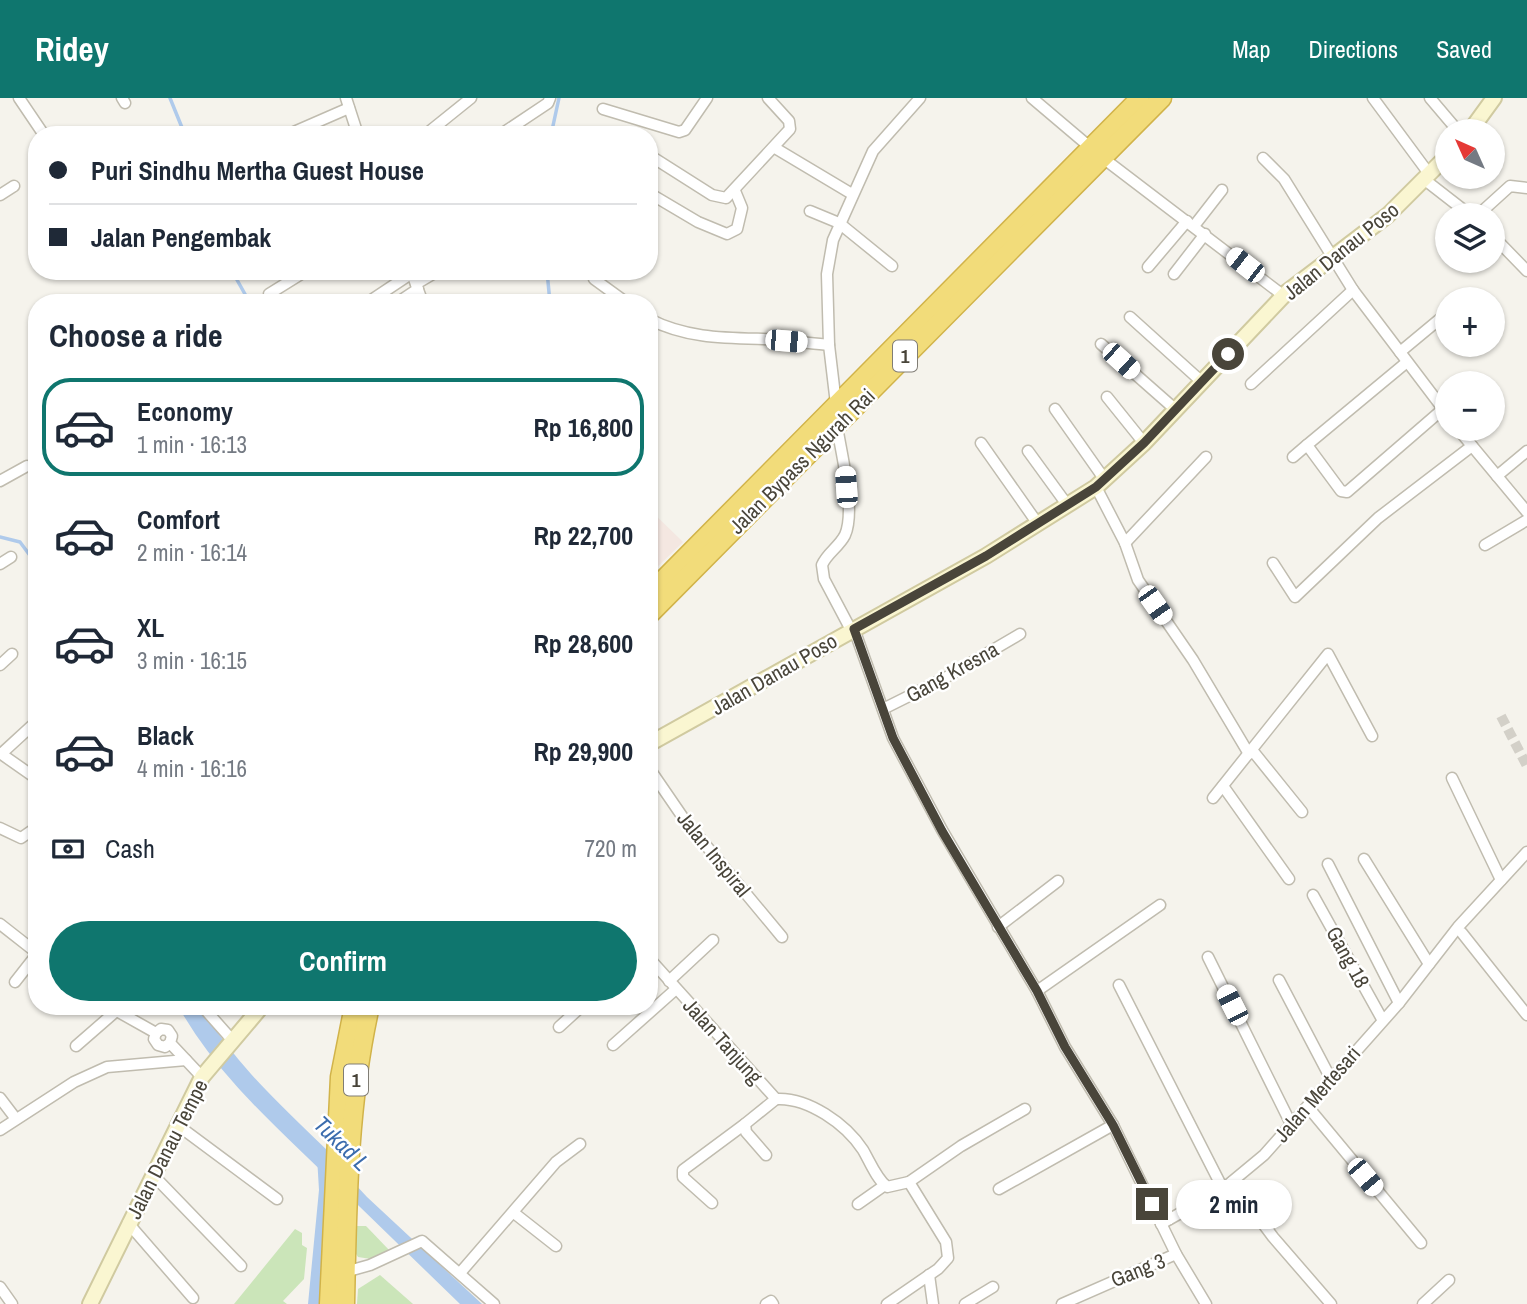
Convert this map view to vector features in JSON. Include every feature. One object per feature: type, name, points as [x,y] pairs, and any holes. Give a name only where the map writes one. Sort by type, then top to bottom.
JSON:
[{"type":"highway","name":"Jalan Bypass Ngurah Rai","points":[[658,586],[836,425],[1097,153],[1140,98]]},
{"type":"highway","name":"Jalan Bypass Ngurah Rai","points":[[658,605],[836,404],[1097,153],[1162,98]]},
{"type":"highway","name":"1","points":[[330,1304],[340,1233],[343,1153],[340,1077],[352,1015]]},
{"type":"highway","name":"1","points":[[343,1153],[368,1015]]},
{"type":"highway","name":"1","points":[[340,1233],[345,1272],[345,1304]]},
{"type":"street","points":[[19,98],[38,126]]},
{"type":"street","points":[[436,126],[471,98]]},
{"type":"street","points":[[514,126],[548,103],[550,98]]},
{"type":"street","points":[[603,108],[679,132],[685,130],[706,98]]},
{"type":"street","points":[[658,161],[719,198],[726,198],[736,191],[775,148],[790,126],[768,98]]},
{"type":"street","points":[[836,404],[829,345],[827,274],[839,223],[873,151],[920,98]]},
{"type":"street","points":[[1032,98],[1097,153],[1284,296]]},
{"type":"street","points":[[1373,98],[1427,177],[1456,203]]},
{"type":"street","points":[[1430,98],[1448,119]]},
{"type":"street","points":[[1478,119],[1494,98]]},
{"type":"street","points":[[304,126],[347,103],[355,126]]},
{"type":"street","points":[[775,148],[852,194]]},
{"type":"street","points":[[1264,158],[1284,178],[1353,290],[1435,399]]},
{"type":"street","name":"Jalan Danau Poso","points":[[658,739],[1038,524],[1101,483],[1144,443],[1284,296],[1331,256],[1388,215],[1435,169]]},
{"type":"street","points":[[0,195],[14,186]]},
{"type":"street","points":[[1491,203],[1510,186],[1527,188]]},
{"type":"street","points":[[1148,267],[1222,190]]},
{"type":"street","points":[[658,198],[698,222],[727,234],[737,229],[742,208],[736,191]]},
{"type":"street","points":[[810,211],[839,223],[892,266]]},
{"type":"street","points":[[1174,274],[1205,234]]},
{"type":"street","points":[[1505,248],[1527,271]]},
{"type":"street","points":[[269,294],[292,280]]},
{"type":"street","points":[[387,294],[412,280]]},
{"type":"street","points":[[595,280],[614,294]]},
{"type":"street","points":[[1251,384],[1353,290]]},
{"type":"street","points":[[1130,317],[1202,382]]},
{"type":"street","points":[[1400,352],[1435,323]]},
{"type":"street","points":[[658,324],[671,330],[710,338],[829,345]]},
{"type":"street","points":[[1101,344],[1176,410]]},
{"type":"street","points":[[1293,457],[1407,362]]},
{"type":"street","points":[[1107,397],[1144,443]]},
{"type":"street","points":[[1055,409],[1101,483],[1142,587],[1193,660],[1251,752],[1303,812]]},
{"type":"street","points":[[1307,445],[1345,492],[1435,420]]},
{"type":"street","points":[[836,425],[845,473],[847,527],[839,545],[825,559],[822,572],[853,629],[893,738],[998,927],[1037,991],[1065,1047],[1113,1125],[1176,1254],[1206,1304]]},
{"type":"street","points":[[1468,441],[1527,512]]},
{"type":"street","points":[[981,443],[1038,524]]},
{"type":"street","points":[[1273,563],[1295,597],[1378,519],[1472,446]]},
{"type":"street","points":[[1028,451],[1068,506]]},
{"type":"street","points":[[1497,476],[1527,452]]},
{"type":"street","points":[[1125,543],[1206,457]]},
{"type":"street","points":[[0,481],[27,466]]},
{"type":"street","points":[[1485,545],[1527,520]]},
{"type":"street","points":[[0,564],[11,557]]},
{"type":"street","name":"Gang Kresna","points":[[883,709],[946,678],[1020,634]]},
{"type":"street","points":[[0,665],[12,654]]},
{"type":"street","points":[[1213,798],[1328,654],[1372,736]]},
{"type":"street","points":[[28,728],[1,754],[28,773]]},
{"type":"street","points":[[1452,778],[1501,880]]},
{"type":"street","name":"Jalan Inspiral","points":[[658,781],[684,819],[782,937]]},
{"type":"street","points":[[1223,786],[1289,880]]},
{"type":"street","points":[[0,828],[21,838],[28,833]]},
{"type":"street","name":"Jalan Mertesari","points":[[1161,1224],[1223,1189],[1264,1155],[1332,1081],[1382,1019],[1399,1003],[1449,938],[1527,852]]},
{"type":"street","points":[[1364,859],[1429,964]]},
{"type":"street","points":[[1328,864],[1399,1003]]},
{"type":"street","points":[[998,927],[1058,881]]},
{"type":"street","name":"Gang 18","points":[[1313,895],[1382,1019]]},
{"type":"street","points":[[1037,991],[1160,905]]},
{"type":"street","name":"Jalan Mertesari","points":[[1462,933],[1477,906]]},
{"type":"street","points":[[0,924],[28,947]]},
{"type":"street","points":[[1449,938],[1462,933],[1527,1015]]},
{"type":"street","points":[[658,1000],[713,940]]},
{"type":"street","points":[[1208,957],[1291,1124]]},
{"type":"street","points":[[15,982],[28,965]]},
{"type":"street","name":"Jalan Tanjung","points":[[658,968],[776,1099],[796,1101],[845,1128],[884,1185]]},
{"type":"street","points":[[1279,980],[1332,1081]]},
{"type":"street","points":[[1119,985],[1223,1189]]},
{"type":"street","points":[[76,1046],[106,1015]]},
{"type":"street","points":[[123,1015],[156,1033],[154,1040],[158,1045],[164,1047],[170,1043],[186,1060],[206,1073]]},
{"type":"street","points":[[209,1015],[231,1043]]},
{"type":"street","name":"Jalan Danau Tempe","points":[[90,1304],[176,1124],[206,1073],[254,1015]]},
{"type":"street","points":[[559,1027],[572,1015]]},
{"type":"street","points":[[613,1045],[643,1015]]},
{"type":"street","points":[[0,1130],[74,1082],[107,1067],[186,1060]]},
{"type":"street","points":[[0,1098],[16,1119]]},
{"type":"street","points":[[712,1203],[683,1177],[682,1170],[776,1099]]},
{"type":"street","points":[[1308,1107],[1421,1243]]},
{"type":"street","points":[[858,1204],[884,1185],[895,1187],[909,1182],[961,1146],[1025,1109]]},
{"type":"street","points":[[176,1124],[277,1199]]},
{"type":"street","points":[[745,1124],[746,1132],[766,1155]]},
{"type":"street","points":[[999,1189],[1113,1125]]},
{"type":"street","points":[[460,1273],[556,1162],[580,1144]]},
{"type":"street","points":[[152,1174],[241,1266]]},
{"type":"street","points":[[887,1304],[944,1264],[949,1252],[909,1182]]},
{"type":"street","points":[[1232,1182],[1273,1237],[1331,1304]]},
{"type":"street","points":[[514,1213],[556,1246]]},
{"type":"street","points":[[128,1223],[193,1298]]},
{"type":"street","points":[[345,1272],[370,1265],[417,1241],[434,1250],[494,1304]]},
{"type":"street","name":"Gang 3","points":[[1062,1304],[1176,1254]]},
{"type":"street","points":[[929,1275],[933,1304]]},
{"type":"street","points":[[1423,1304],[1449,1280]]},
{"type":"street","points":[[0,1287],[12,1304]]},
{"type":"street","points":[[965,1304],[993,1287]]},
{"type":"street","points":[[766,1304],[771,1301],[774,1304]]},
{"type":"shaded area","points":[[658,518],[683,542],[658,566]]},
{"type":"green space","points":[[357,1226],[366,1226],[390,1251],[371,1259],[358,1257],[353,1249]]},
{"type":"green space","points":[[295,1229],[302,1233],[302,1245],[307,1248],[304,1279],[283,1301],[287,1304],[234,1304]]},
{"type":"green space","points":[[380,1275],[413,1304],[357,1304],[358,1289]]},
{"type":"water","points":[[326,1153],[367,1197],[482,1304],[460,1304],[326,1174],[321,1304],[308,1304],[319,1190],[317,1157]]},
{"type":"waterway","points":[[170,98],[181,126]]},
{"type":"waterway","points":[[553,126],[559,98]]},
{"type":"waterway","points":[[237,280],[245,294]]},
{"type":"waterway","points":[[548,280],[549,294]]},
{"type":"waterway","points":[[0,537],[20,542],[28,553]]},
{"type":"waterway","name":"Tukad L","points":[[195,1015],[238,1074],[336,1172]]},
{"type":"tunnel","points":[[1501,716],[1527,766]]},
{"type":"route","points":[[1152,1204],[1113,1125],[1065,1047],[1037,991],[942,831],[893,738],[854,629],[986,556],[1096,487],[1144,443],[1228,354]]}]
